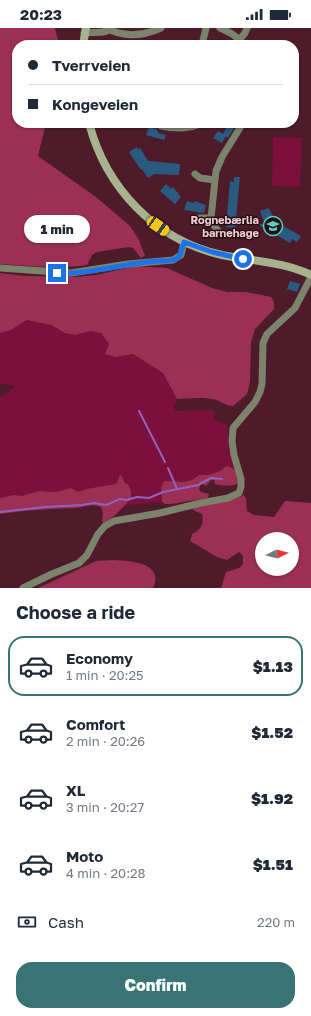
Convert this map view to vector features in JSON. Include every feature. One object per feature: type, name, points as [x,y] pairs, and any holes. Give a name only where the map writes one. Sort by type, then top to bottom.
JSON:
[{"type":"main road","points":[[84,40],[86,30]]},
{"type":"main road","points":[[86,30],[87,40]]},
{"type":"main road","points":[[91,128],[101,159],[122,192],[150,220],[165,231],[184,242],[212,252],[282,266],[311,276]]},
{"type":"street","points":[[86,30],[108,29],[137,35],[161,28]]},
{"type":"street","points":[[203,40],[206,28]]},
{"type":"street","points":[[220,28],[230,32],[239,40]]},
{"type":"street","points":[[242,40],[247,28]]},
{"type":"street","points":[[220,233],[215,227],[211,218],[216,171],[222,157],[240,128]]},
{"type":"street","points":[[196,174],[200,178],[215,180]]},
{"type":"street","points":[[200,218],[211,218]]},
{"type":"street","points":[[0,268],[71,273],[128,264],[173,260],[180,255],[184,242]]},
{"type":"street","points":[[23,588],[79,563],[86,555],[98,534],[105,526],[114,521],[123,518],[160,513],[228,498],[239,493],[241,479],[234,455],[232,441],[233,428],[256,402],[260,392],[262,384],[263,343],[267,334],[295,308],[311,276]]},
{"type":"shaded area","points":[[0,28],[55,28],[58,40],[12,40],[12,128],[45,128],[38,156],[96,197],[130,226],[139,240],[145,256],[141,258],[133,248],[129,247],[97,252],[92,255],[87,265],[54,267],[0,264]]},
{"type":"shaded area","points":[[273,137],[302,138],[300,187],[272,186]]},
{"type":"shaded area","points":[[136,266],[167,268],[212,288],[227,292],[246,292],[271,297],[274,302],[274,309],[255,329],[251,342],[250,382],[247,394],[233,406],[208,398],[177,399],[163,373],[133,354],[116,357],[105,354],[109,344],[101,333],[90,331],[75,335],[65,333],[51,325],[27,320],[11,330],[0,333],[0,273],[25,276],[76,277],[96,275]]},
{"type":"shaded area","points":[[27,320],[51,325],[65,333],[75,335],[90,331],[102,333],[109,344],[105,354],[116,357],[133,354],[163,373],[177,399],[174,408],[176,411],[213,410],[215,413],[214,420],[227,425],[229,450],[235,470],[230,466],[226,466],[222,470],[209,475],[199,475],[193,480],[177,482],[161,488],[162,502],[122,506],[131,499],[131,492],[122,476],[118,478],[116,484],[86,489],[78,492],[71,488],[56,492],[39,491],[22,496],[14,495],[0,498],[0,397],[15,386],[0,383],[0,333],[11,330]]},
{"type":"shaded area","points":[[226,466],[234,469],[238,477],[238,483],[230,486],[224,486],[215,484],[214,480],[211,480],[206,486],[203,484],[200,485],[199,489],[201,492],[209,494],[208,498],[171,504],[165,504],[162,502],[161,488],[164,481],[183,482],[192,480],[199,475],[209,475],[222,470]]},
{"type":"shaded area","points":[[120,475],[125,483],[128,484],[131,491],[131,499],[115,515],[103,523],[103,512],[101,507],[95,505],[0,514],[0,498],[14,495],[22,496],[39,491],[56,492],[71,488],[78,492],[86,489],[116,484]]},
{"type":"shaded area","points":[[244,495],[246,499],[247,511],[254,515],[274,517],[285,501],[311,503],[311,588],[221,588],[226,572],[239,568],[243,564],[243,556],[239,552],[227,560],[217,557],[190,541],[192,534],[200,529],[203,521],[202,514],[193,510],[193,508],[235,499]]},
{"type":"shaded area","points":[[113,560],[136,562],[150,568],[154,573],[155,579],[153,588],[38,588],[96,561]]},
{"type":"building","points":[[149,128],[153,128],[157,129],[158,133],[166,135],[164,140],[146,135]]},
{"type":"building","points":[[226,128],[234,128],[228,138],[226,136],[222,143],[213,138],[218,131],[223,134]]},
{"type":"building","points":[[137,147],[138,149],[140,148],[148,161],[180,164],[179,175],[154,174],[148,178],[129,152]]},
{"type":"building","points":[[234,177],[240,177],[235,228],[226,227],[230,181],[234,182]]},
{"type":"building","points":[[166,184],[171,189],[173,187],[181,197],[175,204],[160,191]]},
{"type":"building","points":[[187,201],[194,203],[194,201],[206,205],[204,213],[184,210]]},
{"type":"building","name":"Rognebærlia barnehage","points":[[269,208],[273,217],[276,219],[274,221],[301,236],[297,242],[292,239],[290,243],[257,224],[265,224],[260,211]]},
{"type":"building","points":[[290,281],[300,284],[297,292],[287,289]]},
{"type":"waterway","points":[[139,411],[165,462]]},
{"type":"waterway","points":[[168,468],[177,489]]},
{"type":"waterway","points":[[0,512],[94,503],[106,505],[120,499],[127,500],[137,497],[149,498],[163,492],[198,485],[211,478],[222,479]]},
{"type":"place","name":"Rognebærlia barnehage","points":[[273,226]]},
{"type":"route","points":[[57,273],[90,271],[128,264],[173,260],[179,257],[184,242],[212,252],[243,259]]}]
